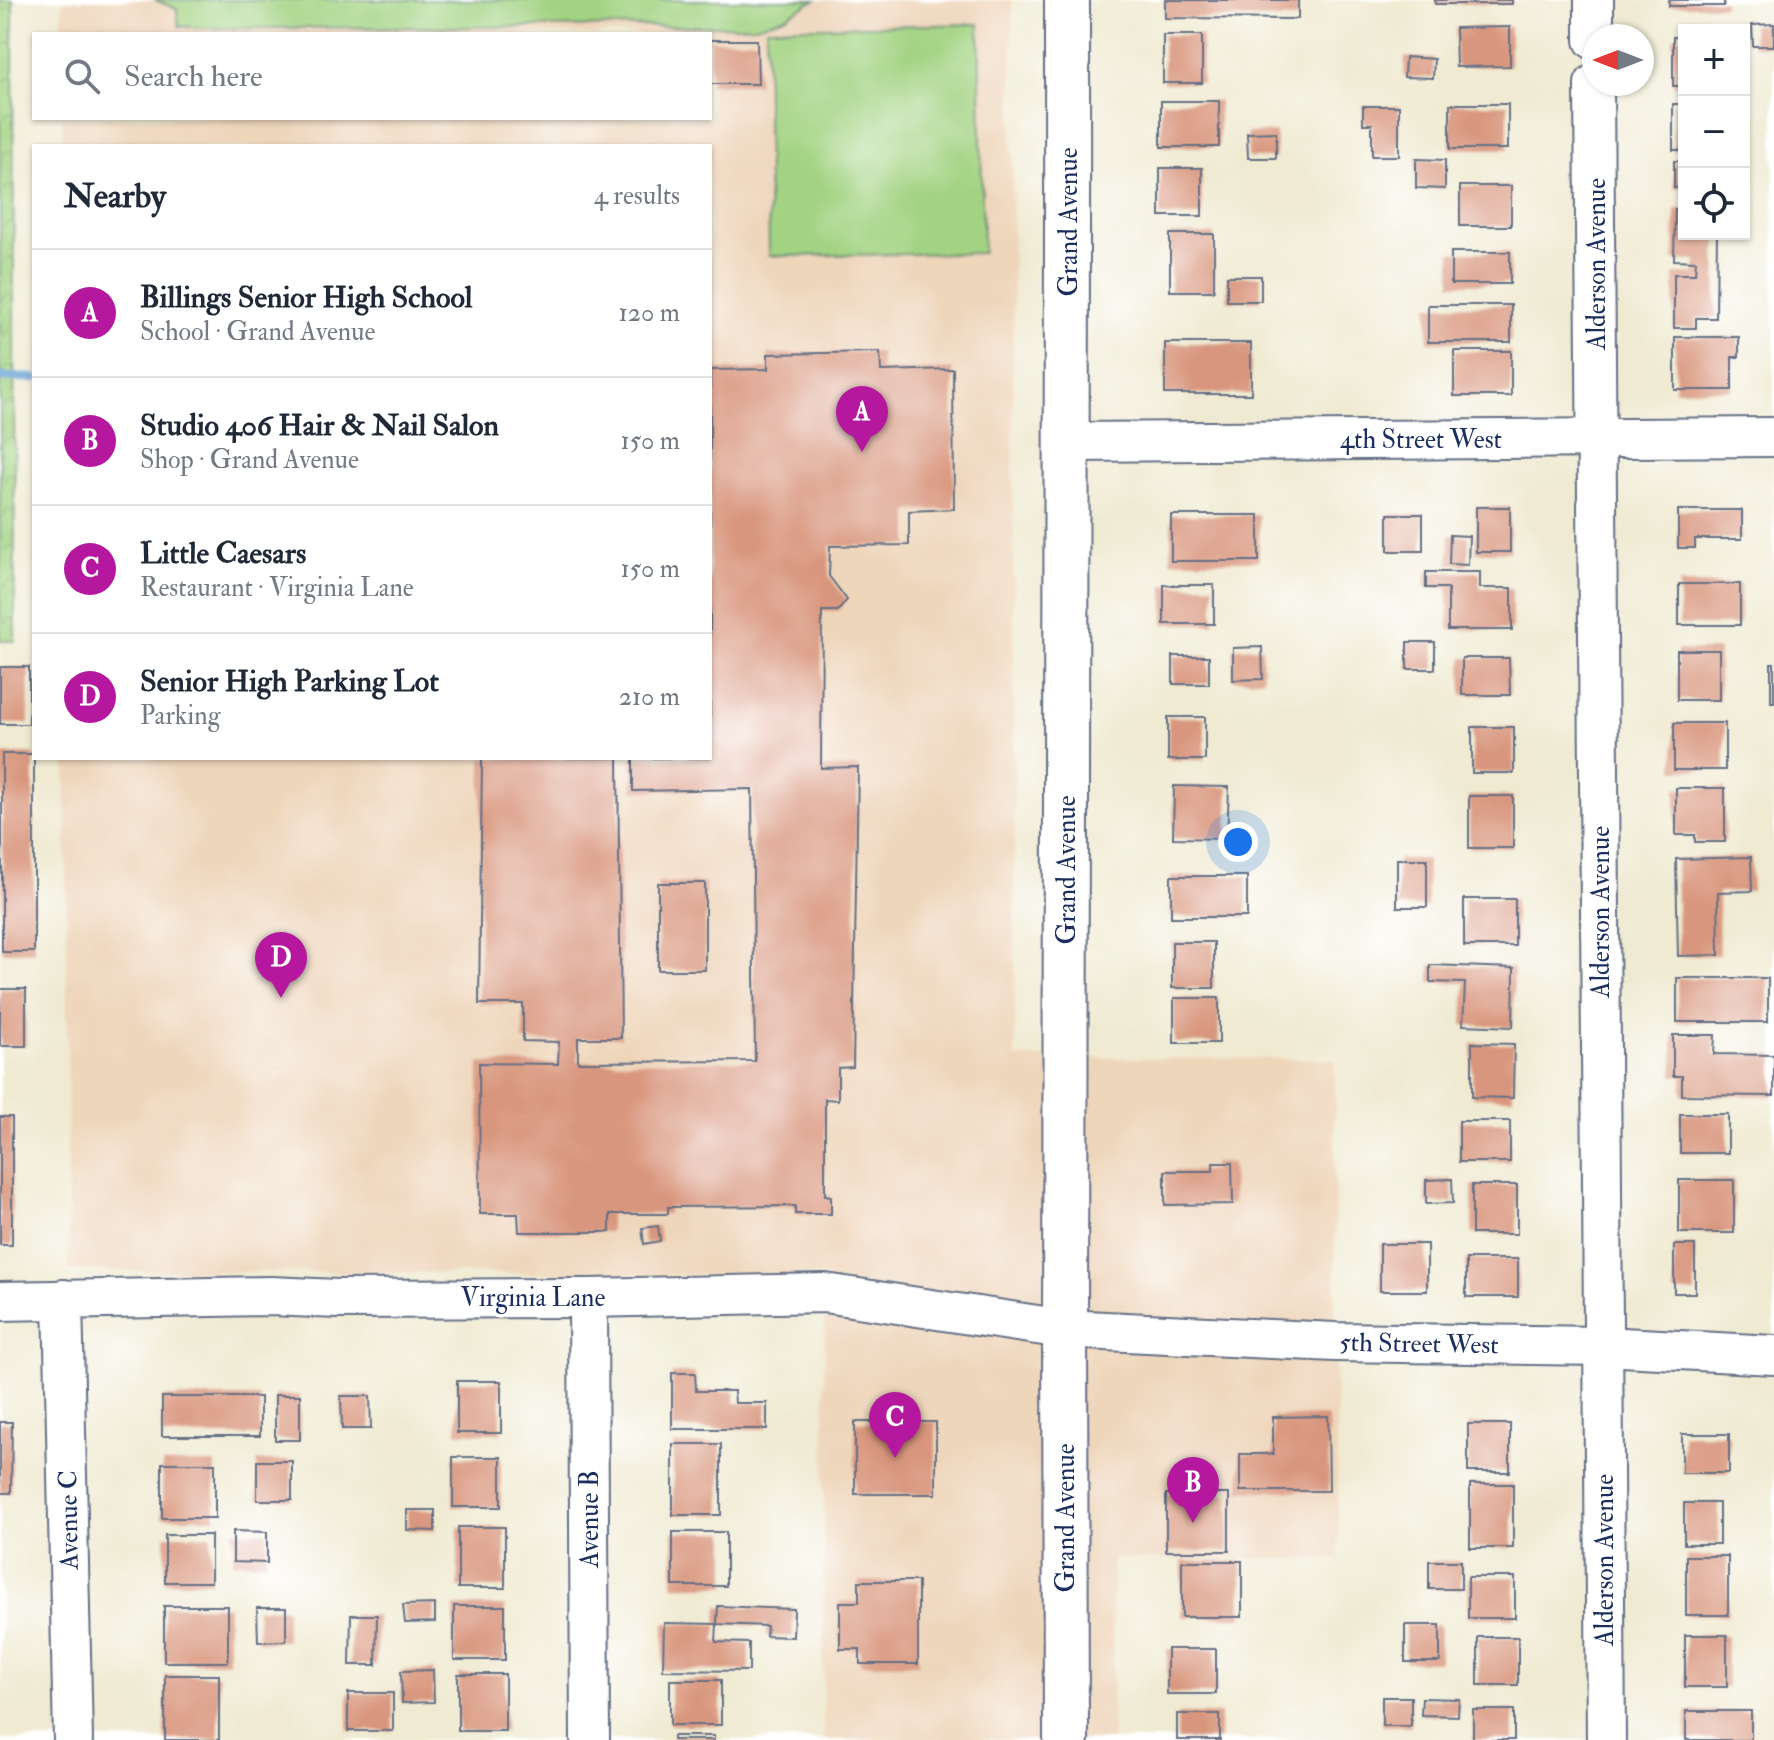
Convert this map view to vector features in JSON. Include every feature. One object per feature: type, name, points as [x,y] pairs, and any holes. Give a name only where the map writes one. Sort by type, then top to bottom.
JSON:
[{"type":"main road","name":"Grand Avenue","points":[[1066,1740],[1067,0]]},
{"type":"street","points":[[1594,0],[1594,24]]},
{"type":"street","name":"Alderson Avenue","points":[[1594,96],[1606,1740]]},
{"type":"street","name":"4th Street West","points":[[1068,442],[1774,437]]},
{"type":"street","name":"Virginia Lane","points":[[0,1301],[271,1296],[338,1299],[588,1298],[825,1293],[1064,1329]]},
{"type":"street","name":"Avenue B","points":[[588,1298],[590,1740]]},
{"type":"street","name":"Avenue C","points":[[63,1299],[73,1740]]},
{"type":"street","name":"5th Street West","points":[[1064,1329],[1335,1342],[1603,1346],[1774,1355]]},
{"type":"shaded area","points":[[62,0],[1012,0],[1015,1058],[1335,1059],[1339,1559],[1113,1559],[1112,1740],[823,1740],[825,1293],[828,1276],[68,1270],[66,760],[712,760],[712,144],[62,144],[62,120],[712,120],[712,32],[62,32]]},
{"type":"green space","points":[[0,0],[13,0],[15,641],[0,641]]},
{"type":"green space","points":[[155,0],[815,0],[785,17],[756,26],[205,28],[179,26],[177,9]]},
{"type":"green space","points":[[979,24],[983,253],[769,256],[766,28]]},
{"type":"building","points":[[1165,0],[1298,0],[1298,19],[1165,18]]},
{"type":"building","points":[[1435,0],[1512,0],[1512,4],[1435,4]]},
{"type":"building","points":[[1669,0],[1724,0],[1724,6],[1669,6]]},
{"type":"building","points":[[1774,24],[1774,46],[1753,46],[1752,25]]},
{"type":"building","points":[[1510,27],[1510,66],[1456,67],[1455,28]]},
{"type":"building","points":[[1163,35],[1202,35],[1202,83],[1163,83]]},
{"type":"building","points":[[1673,37],[1678,37],[1678,86],[1673,86]]},
{"type":"building","points":[[712,40],[757,40],[758,84],[712,84]]},
{"type":"building","points":[[1405,57],[1434,59],[1433,78],[1404,77]]},
{"type":"building","points":[[1161,101],[1219,101],[1219,147],[1161,147]]},
{"type":"building","points":[[1450,104],[1508,104],[1508,149],[1450,149]]},
{"type":"building","points":[[1673,104],[1678,104],[1678,150],[1673,150]]},
{"type":"building","points":[[1363,106],[1399,106],[1399,156],[1372,156],[1372,124],[1363,124]]},
{"type":"building","points":[[1276,132],[1276,158],[1248,158],[1247,133]]},
{"type":"building","points":[[1416,159],[1445,160],[1445,189],[1416,188]]},
{"type":"building","points":[[1674,161],[1678,161],[1678,188],[1674,188]]},
{"type":"building","points":[[1160,168],[1202,168],[1202,216],[1160,216]]},
{"type":"building","points":[[1460,186],[1511,186],[1511,226],[1460,226]]},
{"type":"building","points":[[1675,209],[1678,209],[1678,240],[1717,240],[1716,318],[1696,318],[1696,328],[1674,328],[1674,274],[1695,274],[1696,261],[1674,260]]},
{"type":"building","points":[[1170,234],[1214,234],[1214,291],[1170,291]]},
{"type":"building","points":[[1451,252],[1510,252],[1510,284],[1451,284]]},
{"type":"building","points":[[1227,276],[1261,276],[1261,301],[1227,301]]},
{"type":"building","points":[[1428,305],[1511,305],[1511,342],[1428,342]]},
{"type":"building","points":[[1675,337],[1739,337],[1739,357],[1732,357],[1732,390],[1675,390]]},
{"type":"building","points":[[1165,343],[1251,343],[1251,394],[1165,394]]},
{"type":"building","points":[[1454,351],[1511,351],[1511,396],[1454,396]]},
{"type":"building","points":[[880,352],[881,371],[953,369],[954,509],[909,511],[909,545],[830,546],[829,576],[847,600],[838,611],[822,611],[821,768],[858,767],[853,1067],[838,1068],[838,1100],[825,1099],[825,1195],[831,1196],[831,1214],[795,1214],[795,1206],[668,1207],[668,1214],[610,1214],[610,1232],[519,1232],[518,1214],[480,1214],[479,1063],[558,1064],[559,1042],[523,1041],[523,1004],[479,1004],[482,760],[618,760],[621,1038],[578,1038],[578,1062],[755,1061],[752,789],[633,791],[633,760],[712,760],[712,370],[768,369],[768,354]]},
{"type":"building","points":[[1476,507],[1510,507],[1510,552],[1476,552]]},
{"type":"building","points":[[1678,510],[1742,510],[1742,539],[1695,539],[1695,548],[1678,548]]},
{"type":"building","points":[[1388,514],[1423,514],[1423,551],[1388,551]]},
{"type":"building","points":[[1171,515],[1259,515],[1259,561],[1171,561]]},
{"type":"building","points":[[1450,535],[1469,536],[1468,565],[1449,564]]},
{"type":"building","points":[[1426,572],[1480,572],[1480,588],[1512,588],[1512,630],[1448,630],[1448,588],[1426,588]]},
{"type":"building","points":[[1679,584],[1740,584],[1740,625],[1679,625]]},
{"type":"building","points":[[1164,585],[1214,585],[1214,624],[1164,624]]},
{"type":"building","points":[[1407,642],[1435,642],[1435,669],[1407,669]]},
{"type":"building","points":[[1262,647],[1263,679],[1233,680],[1233,648]]},
{"type":"building","points":[[1677,650],[1719,650],[1719,700],[1677,700]]},
{"type":"building","points":[[1173,656],[1209,656],[1209,684],[1173,684]]},
{"type":"building","points":[[1462,658],[1509,658],[1510,695],[1462,695]]},
{"type":"building","points":[[1771,663],[1774,663],[1774,702],[1771,702]]},
{"type":"building","points":[[0,667],[29,667],[29,724],[0,724]]},
{"type":"building","points":[[1168,717],[1205,717],[1205,760],[1168,760]]},
{"type":"building","points":[[1674,723],[1725,723],[1725,770],[1674,770]]},
{"type":"building","points":[[1472,727],[1514,727],[1514,773],[1472,773]]},
{"type":"building","points":[[2,754],[32,754],[34,952],[2,952]]},
{"type":"building","points":[[1174,786],[1229,787],[1227,839],[1173,838]]},
{"type":"building","points":[[1676,788],[1725,788],[1725,842],[1695,842],[1695,835],[1676,835]]},
{"type":"building","points":[[1469,796],[1513,796],[1513,848],[1469,848]]},
{"type":"building","points":[[1751,857],[1752,891],[1718,892],[1719,955],[1678,956],[1676,859]]},
{"type":"building","points":[[1397,859],[1427,859],[1427,907],[1397,907]]},
{"type":"building","points":[[1171,876],[1247,876],[1247,917],[1171,917]]},
{"type":"building","points":[[658,883],[705,883],[705,970],[658,970]]},
{"type":"building","points":[[1464,899],[1515,899],[1515,946],[1464,946]]},
{"type":"building","points":[[1172,942],[1214,942],[1214,988],[1172,988]]},
{"type":"building","points":[[1430,965],[1514,968],[1513,1027],[1463,1025],[1465,983],[1430,982]]},
{"type":"building","points":[[1677,978],[1768,978],[1768,1022],[1677,1022]]},
{"type":"building","points":[[0,989],[26,989],[26,1046],[0,1046]]},
{"type":"building","points":[[1174,998],[1219,998],[1219,1043],[1174,1043]]},
{"type":"building","points":[[1673,1035],[1715,1035],[1714,1054],[1774,1055],[1774,1096],[1682,1095],[1682,1076],[1673,1076]]},
{"type":"building","points":[[1472,1043],[1514,1044],[1513,1098],[1472,1097]]},
{"type":"building","points":[[1680,1114],[1728,1114],[1728,1153],[1680,1153]]},
{"type":"building","points":[[0,1117],[12,1117],[12,1245],[0,1245]]},
{"type":"building","points":[[1459,1121],[1510,1121],[1510,1162],[1459,1162]]},
{"type":"building","points":[[1213,1163],[1232,1163],[1233,1204],[1165,1205],[1165,1171],[1213,1171]]},
{"type":"building","points":[[1452,1179],[1453,1203],[1426,1204],[1426,1180]]},
{"type":"building","points":[[1679,1180],[1734,1180],[1734,1233],[1679,1233]]},
{"type":"building","points":[[1472,1185],[1517,1185],[1517,1234],[1472,1234]]},
{"type":"building","points":[[658,1226],[660,1241],[644,1244],[642,1228]]},
{"type":"building","points":[[1380,1244],[1427,1244],[1427,1291],[1380,1291]]},
{"type":"building","points":[[1674,1245],[1695,1245],[1695,1293],[1674,1293]]},
{"type":"building","points":[[1466,1259],[1518,1259],[1518,1297],[1466,1297]]},
{"type":"building","points":[[672,1373],[695,1373],[696,1391],[734,1391],[735,1403],[767,1403],[767,1429],[672,1429]]},
{"type":"building","points":[[457,1381],[501,1381],[501,1433],[457,1433]]},
{"type":"building","points":[[275,1395],[300,1395],[300,1440],[275,1440]]},
{"type":"building","points":[[341,1396],[370,1396],[371,1429],[342,1429]]},
{"type":"building","points":[[162,1397],[260,1397],[260,1436],[162,1436]]},
{"type":"building","points":[[1328,1416],[1329,1491],[1240,1491],[1240,1454],[1273,1454],[1273,1417]]},
{"type":"building","points":[[0,1422],[12,1422],[11,1493],[0,1493]]},
{"type":"building","points":[[855,1422],[936,1422],[936,1494],[855,1494]]},
{"type":"building","points":[[1468,1424],[1510,1424],[1510,1472],[1468,1472]]},
{"type":"building","points":[[1682,1434],[1729,1434],[1729,1473],[1682,1473]]},
{"type":"building","points":[[673,1444],[721,1444],[721,1515],[673,1515]]},
{"type":"building","points":[[453,1457],[501,1457],[501,1507],[453,1507]]},
{"type":"building","points":[[257,1461],[292,1461],[292,1500],[257,1500]]},
{"type":"building","points":[[162,1463],[215,1463],[215,1518],[162,1518]]},
{"type":"building","points":[[1470,1484],[1513,1484],[1513,1548],[1470,1548]]},
{"type":"building","points":[[1166,1494],[1229,1494],[1229,1551],[1166,1551]]},
{"type":"building","points":[[1684,1503],[1719,1503],[1719,1544],[1684,1544]]},
{"type":"building","points":[[407,1510],[435,1510],[435,1531],[407,1530]]},
{"type":"building","points":[[458,1527],[505,1527],[505,1588],[458,1588]]},
{"type":"building","points":[[233,1531],[267,1532],[267,1563],[233,1562]]},
{"type":"building","points":[[673,1532],[726,1532],[726,1586],[673,1586]]},
{"type":"building","points":[[165,1535],[211,1535],[211,1582],[165,1582]]},
{"type":"building","points":[[1686,1556],[1728,1556],[1728,1615],[1686,1615]]},
{"type":"building","points":[[1182,1561],[1242,1561],[1242,1617],[1182,1617]]},
{"type":"building","points":[[1429,1561],[1461,1561],[1461,1589],[1429,1589]]},
{"type":"building","points":[[1468,1577],[1515,1577],[1515,1618],[1468,1618]]},
{"type":"building","points":[[859,1581],[918,1581],[918,1664],[860,1664],[860,1649],[840,1649],[840,1602],[859,1602]]},
{"type":"building","points":[[435,1604],[435,1622],[405,1623],[403,1605]]},
{"type":"building","points":[[164,1606],[228,1606],[228,1662],[164,1662]]},
{"type":"building","points":[[454,1606],[505,1606],[505,1660],[454,1660]]},
{"type":"building","points":[[718,1606],[794,1609],[793,1637],[766,1636],[767,1626],[717,1624]]},
{"type":"building","points":[[257,1608],[286,1608],[286,1641],[258,1642]]},
{"type":"building","points":[[351,1615],[377,1615],[376,1665],[350,1665]]},
{"type":"building","points":[[664,1623],[717,1624],[716,1642],[749,1643],[749,1671],[663,1670]]},
{"type":"building","points":[[1405,1625],[1440,1625],[1440,1662],[1405,1662]]},
{"type":"building","points":[[1685,1635],[1727,1635],[1727,1687],[1685,1687]]},
{"type":"building","points":[[1478,1637],[1518,1637],[1518,1685],[1478,1685]]},
{"type":"building","points":[[1167,1649],[1216,1649],[1216,1694],[1167,1694]]},
{"type":"building","points":[[433,1670],[434,1702],[402,1703],[401,1671]]},
{"type":"building","points":[[458,1674],[505,1674],[505,1731],[458,1731]]},
{"type":"building","points":[[165,1675],[219,1675],[219,1740],[165,1740]]},
{"type":"building","points":[[670,1680],[721,1680],[721,1725],[670,1725]]},
{"type":"building","points":[[348,1693],[393,1693],[393,1731],[348,1731]]},
{"type":"building","points":[[1382,1697],[1411,1697],[1411,1726],[1382,1726]]},
{"type":"building","points":[[1422,1698],[1459,1699],[1458,1716],[1421,1715]]},
{"type":"building","points":[[1473,1710],[1514,1710],[1514,1740],[1473,1740]]},
{"type":"building","points":[[1686,1711],[1751,1711],[1751,1740],[1686,1740]]},
{"type":"building","points":[[1177,1714],[1220,1714],[1220,1740],[1177,1740]]},
{"type":"building","points":[[673,1736],[714,1736],[714,1740],[673,1740]]},
{"type":"waterway","points":[[0,377],[32,378]]},
{"type":"place","name":"Billings Senior High School","points":[[862,452]]},
{"type":"place","name":"Senior High Parking Lot","points":[[281,998]]},
{"type":"place","name":"Little Caesars","points":[[895,1458]]},
{"type":"place","name":"Studio 406 Hair & Nail Salon","points":[[1193,1523]]}]
